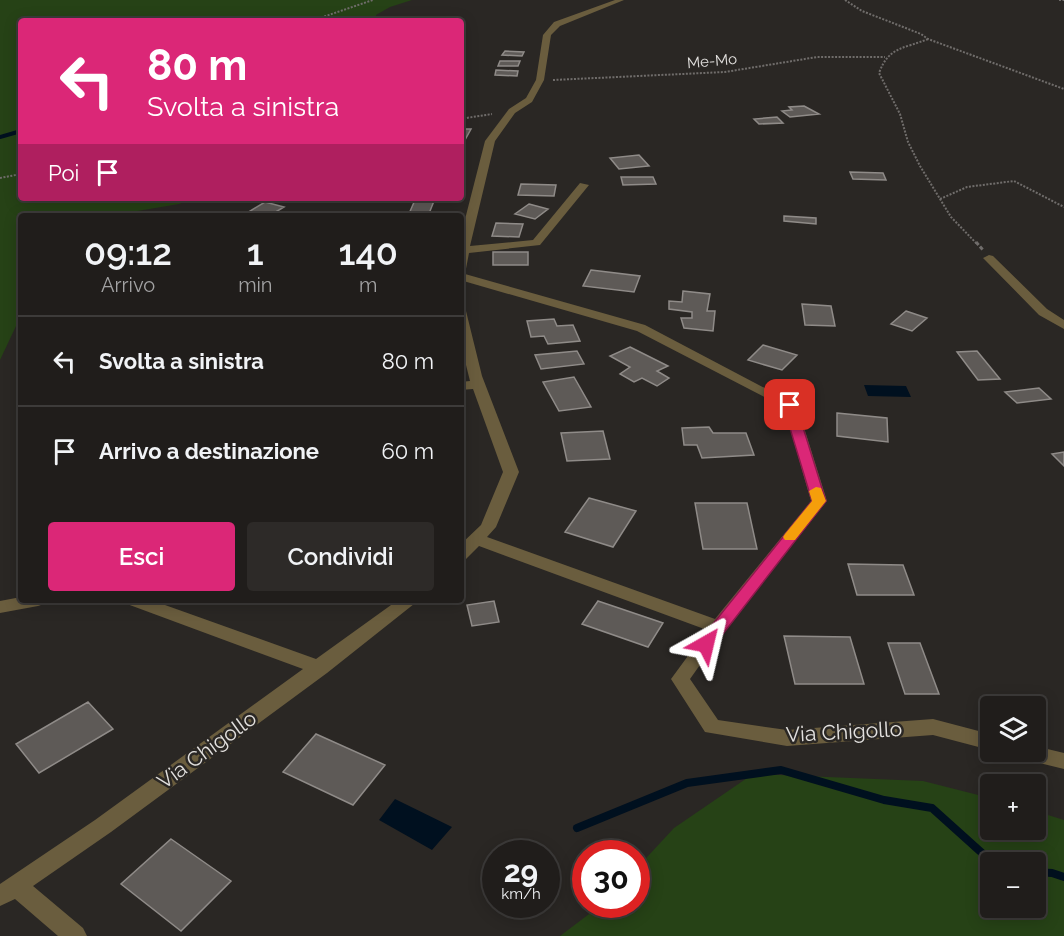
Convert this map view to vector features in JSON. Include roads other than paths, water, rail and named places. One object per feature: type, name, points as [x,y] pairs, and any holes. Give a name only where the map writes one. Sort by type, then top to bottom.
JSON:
[{"type":"street","points":[[584,185],[536,243],[464,250],[490,141],[512,111],[529,100],[540,80],[547,35],[557,24],[621,0]]},
{"type":"street","points":[[989,258],[1043,312],[1064,325]]},
{"type":"street","points":[[464,275],[641,328],[790,405],[819,501],[718,627],[482,533]]},
{"type":"street","points":[[464,327],[478,384],[511,472],[482,533],[464,551]]},
{"type":"street","points":[[464,386],[478,384]]},
{"type":"street","points":[[0,607],[22,603]]},
{"type":"street","points":[[141,603],[320,668]]},
{"type":"street","name":"Via Chigollo","points":[[8,891],[103,826],[406,603]]},
{"type":"street","name":"Via Chigollo","points":[[718,627],[680,679],[712,727],[787,738],[933,727],[980,739]]},
{"type":"street","points":[[1046,757],[1064,761]]},
{"type":"street","points":[[8,891],[75,936]]},
{"type":"water","points":[[864,385],[906,386],[911,397],[868,396]]},
{"type":"water","points":[[395,799],[452,827],[432,850],[379,820]]},
{"type":"waterway","points":[[0,137],[18,132]]},
{"type":"waterway","points":[[577,828],[687,783],[781,770],[884,800],[932,808],[981,852]]},
{"type":"waterway","points":[[1046,873],[1064,877]]}]
